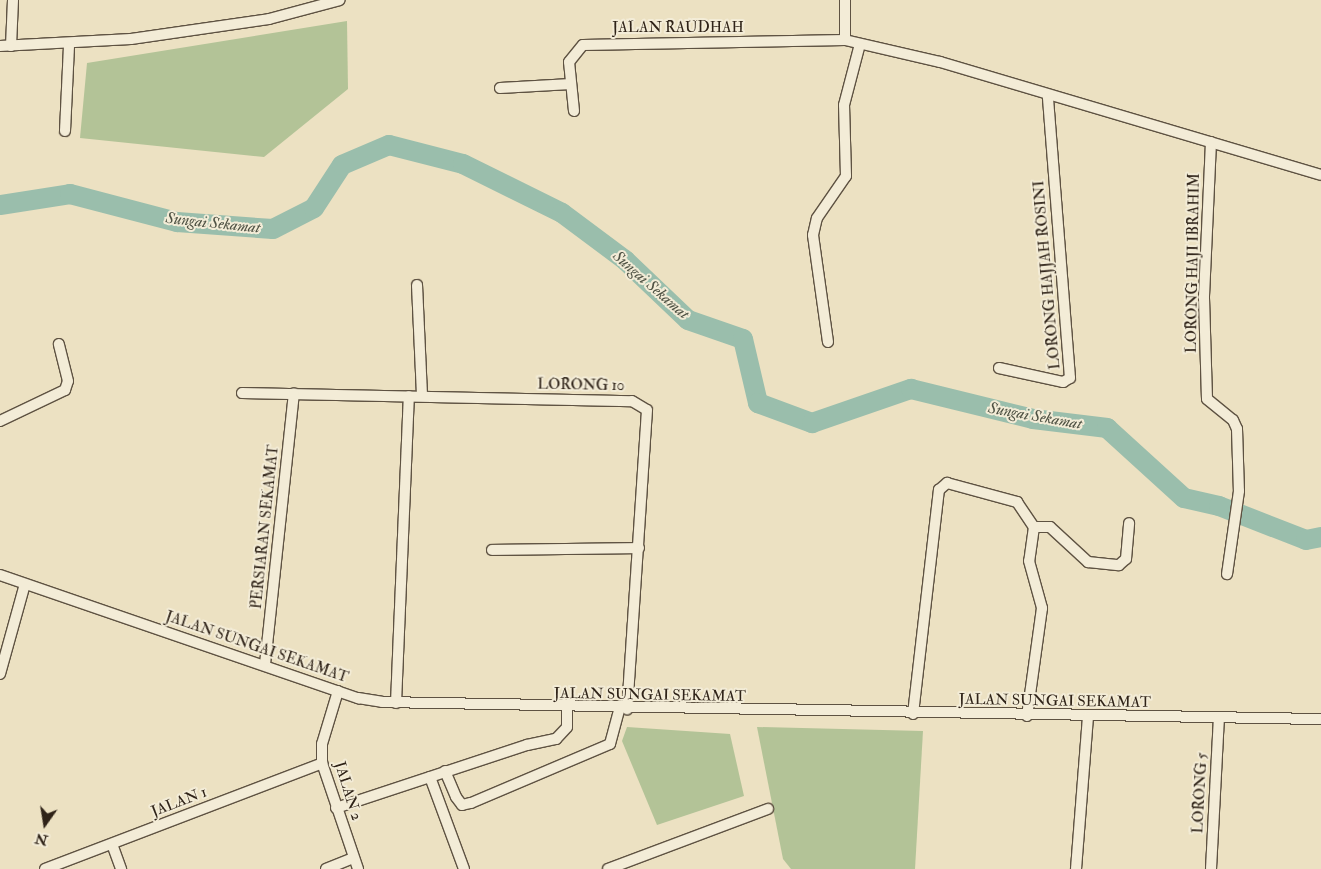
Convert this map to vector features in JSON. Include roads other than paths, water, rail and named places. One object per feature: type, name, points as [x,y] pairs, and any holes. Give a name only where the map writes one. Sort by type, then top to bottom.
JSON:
[{"type":"street","points":[[11,46],[13,0]]},
{"type":"street","points":[[0,46],[69,45],[269,19],[340,0]]},
{"type":"street","points":[[845,0],[845,40]]},
{"type":"street","name":"JALAN RAUDHAH","points":[[574,111],[569,62],[574,52],[590,44],[845,40],[1211,142],[1321,175]]},
{"type":"street","points":[[828,342],[813,235],[817,218],[846,176],[844,105],[860,44]]},
{"type":"street","points":[[65,131],[69,45]]},
{"type":"street","points":[[500,88],[571,84]]},
{"type":"street","name":"LORONG HAJJAH ROSINI","points":[[999,368],[1063,382],[1070,378],[1048,96]]},
{"type":"street","name":"LORONG HAJI IBRAHIM","points":[[1211,142],[1204,288],[1207,399],[1236,424],[1239,492],[1227,574]]},
{"type":"street","points":[[417,285],[422,396]]},
{"type":"street","points":[[0,421],[65,390],[68,380],[59,344]]},
{"type":"street","name":"LORONG 10","points":[[242,393],[632,402],[647,410],[639,548],[623,709],[610,744],[471,803],[462,805],[456,797],[446,771]]},
{"type":"street","name":"PERSIARAN SEKAMAT","points":[[264,664],[294,394]]},
{"type":"street","points":[[396,703],[409,396]]},
{"type":"street","points":[[913,714],[940,484],[1017,502],[1034,526],[1029,561],[1042,608],[1027,716]]},
{"type":"street","points":[[1034,526],[1050,527],[1088,562],[1119,565],[1126,559],[1129,523]]},
{"type":"street","points":[[492,550],[639,548]]},
{"type":"street","name":"JALAN SUNGAI SEKAMAT","points":[[0,575],[264,664],[338,691],[396,703],[1027,716],[1321,719]]},
{"type":"street","points":[[0,674],[25,584]]},
{"type":"street","name":"JALAN 2","points":[[338,691],[322,744],[322,763],[358,869]]},
{"type":"street","points":[[336,808],[430,776],[564,736],[567,708]]},
{"type":"street","points":[[1076,869],[1088,716]]},
{"type":"street","name":"LORONG 5","points":[[1210,869],[1219,718]]},
{"type":"street","name":"JALAN 1","points":[[45,869],[322,763]]},
{"type":"street","points":[[430,776],[464,869]]},
{"type":"street","points":[[608,869],[768,809]]},
{"type":"street","points":[[112,844],[121,869]]},
{"type":"street","points":[[326,869],[353,858]]},
{"type":"waterway","name":"Sungai Sekamat","points":[[0,205],[70,194],[177,222],[273,229],[314,208],[342,165],[389,145],[463,164],[562,213],[625,260],[688,320],[743,339],[758,403],[812,423],[911,389],[1033,419],[1107,428],[1184,498],[1219,506],[1306,540],[1321,537]]}]
